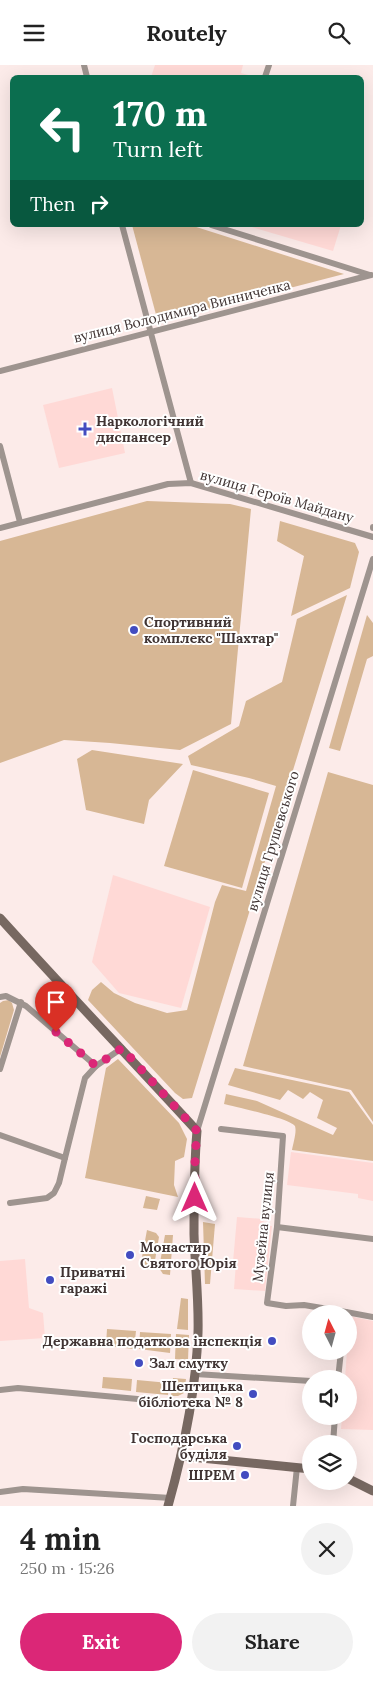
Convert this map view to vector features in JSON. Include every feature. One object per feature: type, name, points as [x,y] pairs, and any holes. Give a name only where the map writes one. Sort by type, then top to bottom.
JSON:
[{"type":"main road","points":[[0,918],[197,1131],[194,1234],[198,1332],[195,1374],[192,1404],[182,1456],[169,1502]]},
{"type":"main road","points":[[182,1456],[302,1468]]},
{"type":"main road","points":[[357,1483],[373,1491]]},
{"type":"street","points":[[123,227],[191,483]]},
{"type":"street","points":[[219,227],[372,276]]},
{"type":"street","name":"вулиця Володимира Винниченка","points":[[0,371],[372,276]]},
{"type":"street","points":[[0,446],[20,522]]},
{"type":"street","name":"вулиця Героїв Майдану","points":[[0,528],[168,484],[191,483],[373,537]]},
{"type":"street","name":"вулиця Грушевського","points":[[197,1131],[373,559]]},
{"type":"street","points":[[0,997],[6,996],[21,1002],[96,1066]]},
{"type":"street","points":[[0,1069],[21,1002]]},
{"type":"street","points":[[10,1203],[47,1197],[54,1193],[65,1158],[85,1078],[96,1066],[122,1048]]},
{"type":"street","name":"Музейна вулиця","points":[[221,1129],[283,1136],[277,1227],[266,1303],[286,1306],[302,1305]]},
{"type":"street","points":[[0,1135],[65,1158]]},
{"type":"street","points":[[277,1227],[373,1239]]},
{"type":"street","name":"Музейна вулиця","points":[[358,1315],[373,1317]]},
{"type":"street","points":[[195,1374],[302,1380]]},
{"type":"street","points":[[0,1390],[18,1388],[192,1404]]},
{"type":"street","points":[[293,1506],[298,1467]]},
{"type":"street","points":[[0,1492],[23,1489],[169,1502]]},
{"type":"shaded area","points":[[155,65],[243,65],[241,73],[248,75],[152,75]]},
{"type":"shaded area","points":[[133,227],[196,227],[344,274],[158,322]]},
{"type":"shaded area","points":[[252,227],[340,227],[333,251]]},
{"type":"shaded area","name":"Наркологічний диспансер","points":[[112,388],[125,453],[59,468],[43,405]]},
{"type":"shaded area","name":"Спортивний комплекс \"Шахтар\"","points":[[147,501],[230,504],[251,509],[231,724],[180,750],[64,740],[0,763],[0,541]]},
{"type":"shaded area","points":[[280,521],[355,543],[359,552],[350,588],[291,616],[304,556],[277,541]]},
{"type":"shaded area","points":[[347,595],[192,1098],[183,1099],[175,1093],[88,1000],[92,990],[101,982],[114,993],[135,1003],[167,1013],[187,1010],[215,902],[222,885],[246,891],[276,786],[191,765],[188,756],[239,726],[246,701],[282,682],[297,619]]},
{"type":"shaded area","points":[[367,615],[373,623],[373,656],[367,659],[340,751],[329,748]]},
{"type":"shaded area","points":[[92,750],[183,764],[149,800],[144,824],[86,810],[77,759]]},
{"type":"shaded area","points":[[193,770],[269,793],[242,888],[164,866]]},
{"type":"shaded area","points":[[328,772],[373,785],[373,1122],[351,1090],[243,1066]]},
{"type":"shaded area","points":[[113,875],[210,907],[181,1008],[119,993],[92,962]]},
{"type":"shaded area","points":[[9,1000],[14,1010],[0,1057],[0,1003]]},
{"type":"shaded area","points":[[118,1059],[179,1123],[187,1139],[184,1157],[175,1161],[174,1185],[178,1197],[85,1178],[106,1068]]},
{"type":"shaded area","points":[[235,1068],[349,1092],[373,1125],[373,1161],[292,1150],[295,1126],[273,1116],[224,1104],[226,1094],[257,1101],[333,1135],[337,1128],[317,1118],[323,1100],[310,1092],[303,1099],[288,1090],[280,1100],[228,1085]]},
{"type":"shaded area","points":[[291,1152],[373,1163],[373,1201],[358,1198],[358,1194],[287,1185]]},
{"type":"shaded area","points":[[146,1196],[160,1199],[157,1210],[143,1208]]},
{"type":"shaded area","points":[[237,1217],[264,1219],[263,1225],[272,1226],[265,1291],[234,1289],[236,1263],[233,1262]]},
{"type":"shaded area","points":[[203,1222],[215,1224],[210,1284],[205,1284]]},
{"type":"shaded area","points":[[147,1230],[156,1233],[159,1237],[154,1266],[146,1270],[140,1268]]},
{"type":"shaded area","points":[[165,1235],[173,1235],[170,1275],[163,1274],[159,1268]]},
{"type":"shaded area","points":[[25,1259],[29,1308],[43,1313],[45,1338],[0,1341],[0,1261]]},
{"type":"shaded area","points":[[181,1298],[188,1299],[188,1330],[177,1329]]},
{"type":"shaded area","points":[[358,1318],[373,1321],[373,1430],[341,1429],[341,1425],[357,1425],[357,1370],[346,1370],[346,1360],[358,1360]]},
{"type":"shaded area","points":[[107,1329],[136,1331],[134,1349],[106,1346]]},
{"type":"shaded area","points":[[140,1332],[171,1334],[170,1353],[139,1349]]},
{"type":"shaded area","points":[[176,1334],[189,1335],[188,1360],[175,1359]]},
{"type":"shaded area","points":[[103,1377],[132,1379],[131,1391],[102,1388]]},
{"type":"shaded area","points":[[173,1378],[186,1379],[184,1393],[178,1396],[171,1396]]},
{"type":"shaded area","points":[[137,1380],[169,1383],[168,1395],[136,1392]]},
{"type":"place","name":"Наркологічний диспансер","points":[[85,429]]},
{"type":"place","name":"Спортивний комплекс \"Шахтар\"","points":[[134,630]]},
{"type":"place","name":"Монастир Святого Юрія","points":[[130,1255]]},
{"type":"place","name":"Приватні гаражі","points":[[50,1280]]},
{"type":"place","name":"Державна податкова інспекція","points":[[272,1341]]},
{"type":"place","name":"Зал смутку","points":[[139,1363]]},
{"type":"place","name":"Шептицька бібліотека № 8","points":[[253,1394]]},
{"type":"place","name":"Господарська буділя","points":[[237,1446]]},
{"type":"place","name":"ШРЕМ","points":[[245,1475]]},
{"type":"route","points":[[56,1032],[96,1066],[122,1048],[197,1131],[195,1198]]}]
